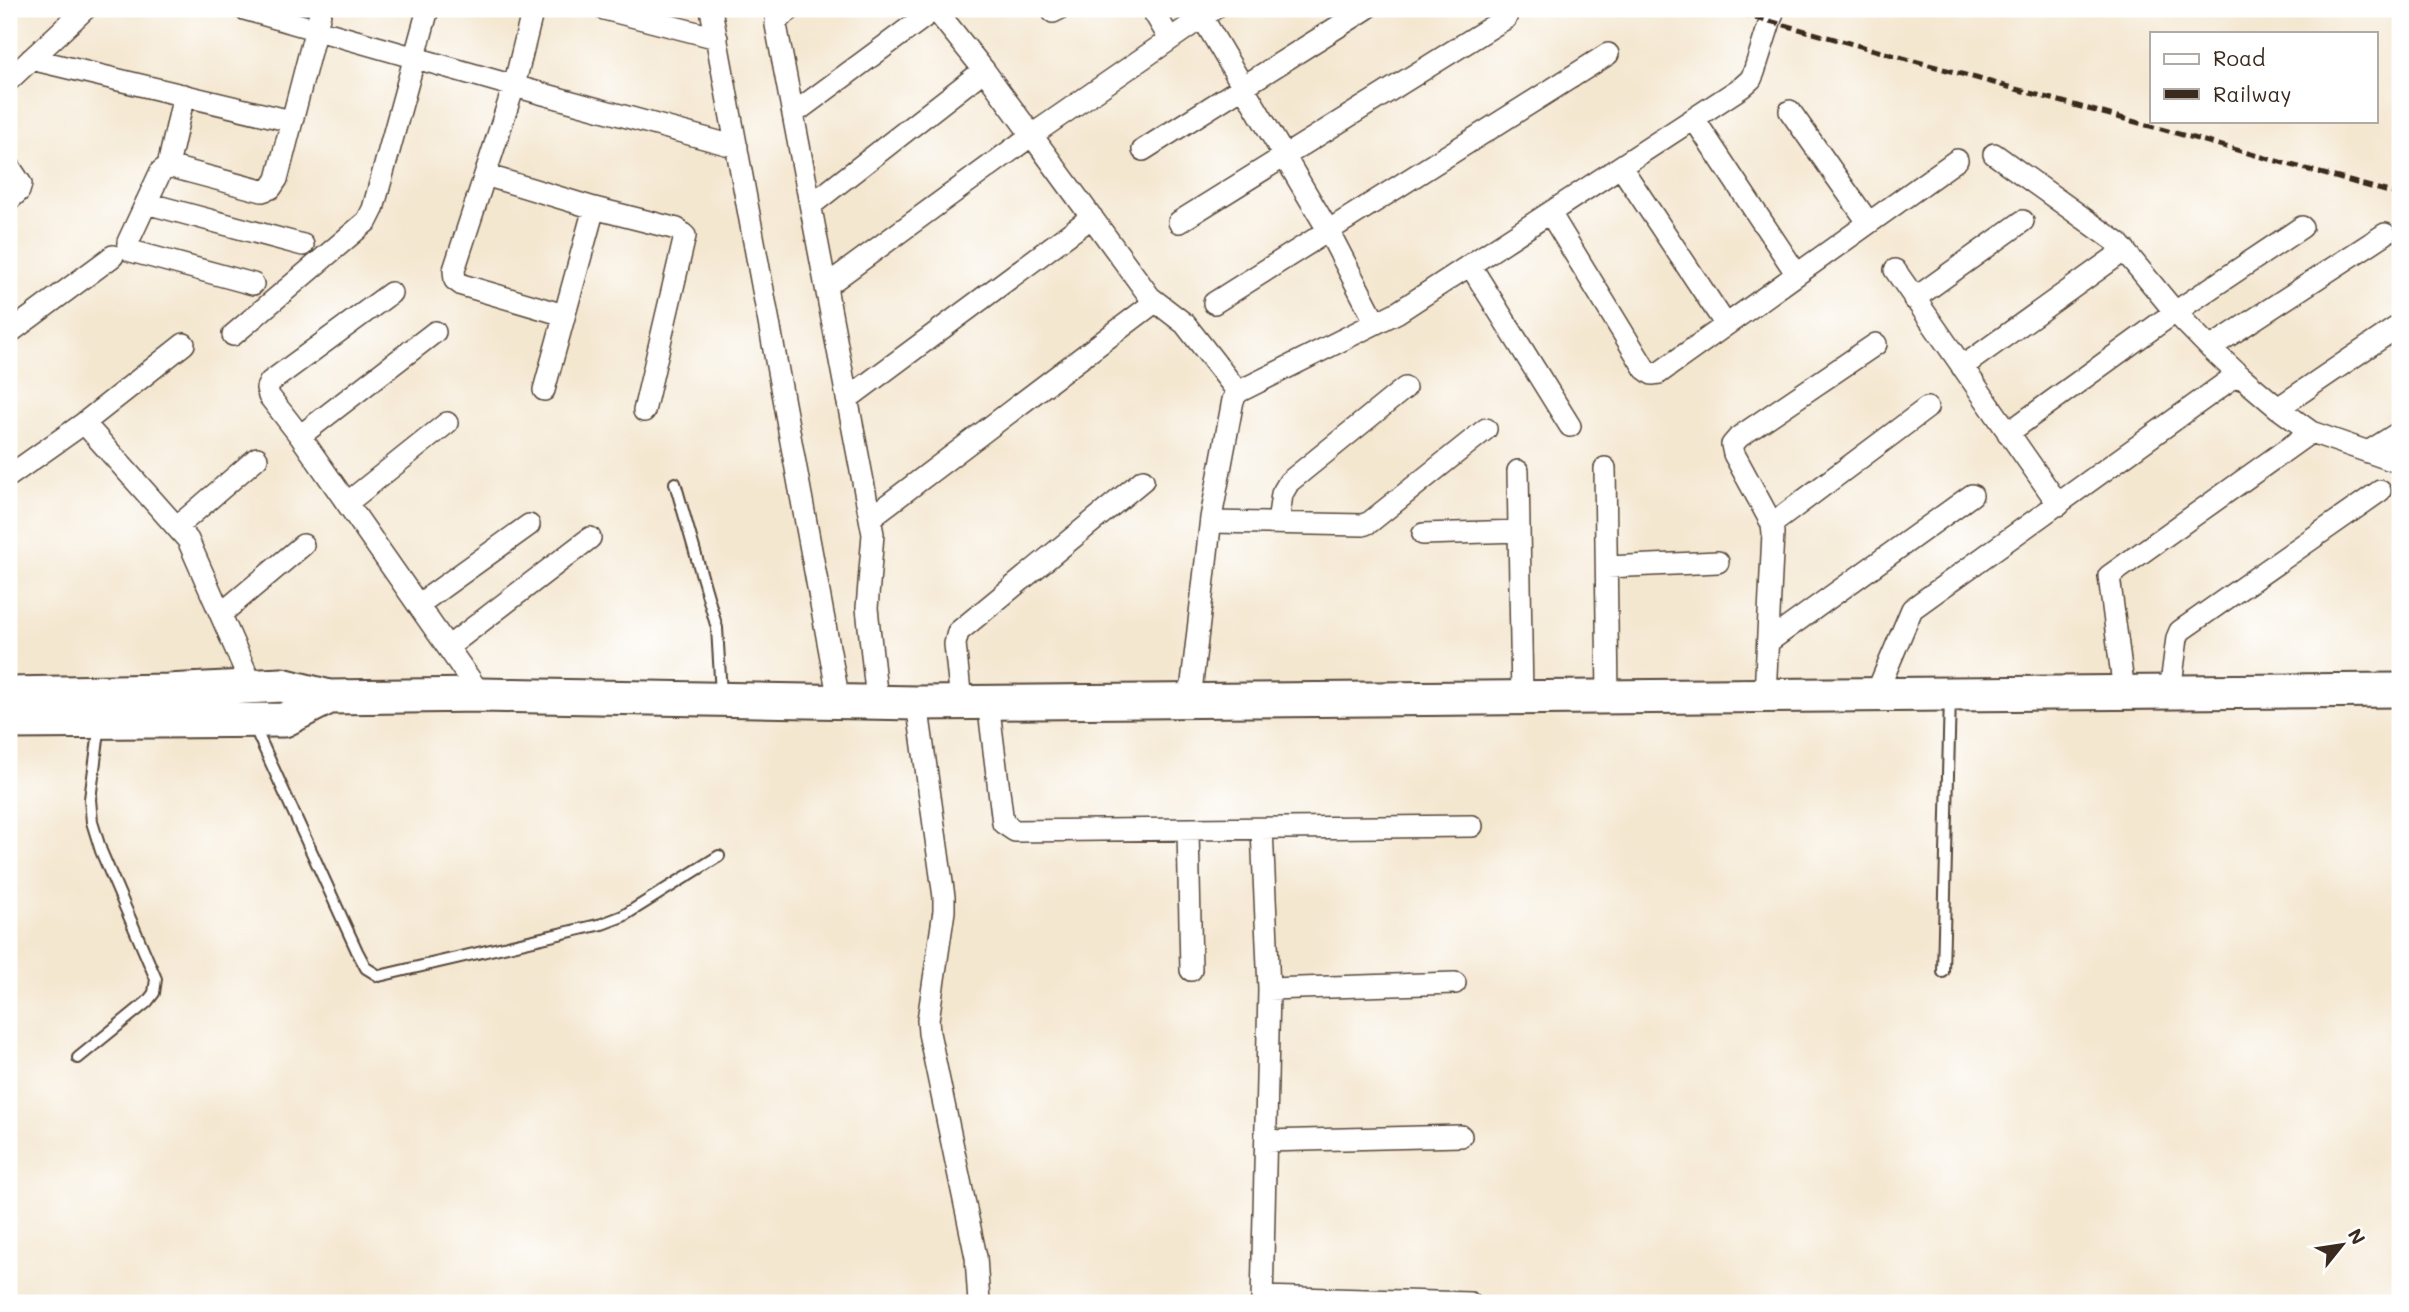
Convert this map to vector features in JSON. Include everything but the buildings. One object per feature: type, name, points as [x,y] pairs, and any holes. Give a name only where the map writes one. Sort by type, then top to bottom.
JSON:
[{"type":"main road","points":[[9,694],[167,691],[282,685],[329,697],[481,695],[917,703],[2400,690]]},
{"type":"main road","points":[[9,722],[284,720],[329,697]]},
{"type":"street","points":[[9,80],[85,9]]},
{"type":"street","points":[[244,9],[737,147]]},
{"type":"street","points":[[168,166],[262,191],[271,188],[276,179],[321,9]]},
{"type":"street","points":[[233,335],[367,221],[373,209],[428,9]]},
{"type":"street","points":[[533,9],[514,86],[454,271],[455,280],[462,285],[564,315]]},
{"type":"street","points":[[604,9],[717,38]]},
{"type":"street","points":[[711,9],[839,701]]},
{"type":"street","points":[[790,9],[776,20],[874,542],[867,608],[877,701]]},
{"type":"street","points":[[793,114],[935,9],[1155,302],[1185,324],[1238,392]]},
{"type":"street","points":[[1152,9],[1170,39]]},
{"type":"street","points":[[1143,150],[1366,9]]},
{"type":"street","points":[[1189,700],[1211,522],[1233,400],[1238,392],[1398,312],[1751,79],[1774,9]]},
{"type":"street","points":[[826,286],[1032,135],[1208,13],[1243,86],[1328,230],[1376,323]]},
{"type":"street","points":[[1179,222],[1506,18]]},
{"type":"street","points":[[1214,303],[1608,54]]},
{"type":"street","points":[[31,59],[291,121]]},
{"type":"street","points":[[811,205],[984,71]]},
{"type":"street","points":[[184,95],[168,166],[161,171],[128,247],[131,251],[253,284]]},
{"type":"street","points":[[1790,111],[1868,222]]},
{"type":"street","points":[[1693,119],[1796,273]]},
{"type":"street","points":[[1994,154],[2125,250],[2175,312],[2210,348],[2278,408],[2311,432],[2400,463]]},
{"type":"street","points":[[1550,213],[1645,369],[1652,374],[1659,373],[1957,160]]},
{"type":"street","points":[[9,166],[20,184],[19,191],[9,200]]},
{"type":"street","points":[[1621,166],[1726,325]]},
{"type":"street","points":[[485,175],[594,208],[677,229],[685,236],[644,411]]},
{"type":"street","points":[[146,203],[303,245]]},
{"type":"street","points":[[544,390],[594,208]]},
{"type":"street","points":[[848,399],[1092,217]]},
{"type":"street","points":[[1914,299],[2023,221]]},
{"type":"street","points":[[2008,433],[2175,312],[2302,227]]},
{"type":"street","points":[[2210,348],[2385,234]]},
{"type":"street","points":[[1962,367],[2125,250]]},
{"type":"street","points":[[9,333],[113,256]]},
{"type":"street","points":[[1470,265],[1570,426]]},
{"type":"street","points":[[1895,270],[2059,505]]},
{"type":"street","points":[[391,293],[270,382],[267,388],[269,396],[300,436],[481,695]]},
{"type":"street","points":[[870,518],[1155,302]]},
{"type":"street","points":[[2278,408],[2400,325]]},
{"type":"street","points":[[300,436],[435,332]]},
{"type":"street","points":[[9,476],[84,423],[184,344]]},
{"type":"street","points":[[1765,695],[1772,524],[1734,454],[1732,445],[1739,437],[1875,345]]},
{"type":"street","points":[[1876,694],[1913,609],[2238,374]]},
{"type":"street","points":[[1278,523],[1282,494],[1289,482],[1405,388]]},
{"type":"street","points":[[1772,524],[1927,408]]},
{"type":"street","points":[[347,503],[447,422]]},
{"type":"street","points":[[84,423],[188,540],[253,686]]},
{"type":"street","points":[[1211,522],[1363,525],[1486,429]]},
{"type":"street","points":[[2124,692],[2109,576],[2311,432]]},
{"type":"street","points":[[2368,452],[2400,432]]},
{"type":"street","points":[[178,526],[257,458]]},
{"type":"street","points":[[1605,468],[1608,696]]},
{"type":"street","points":[[1518,471],[1522,697]]},
{"type":"street","points":[[1143,480],[958,632],[955,644],[974,702],[1003,823],[1015,831],[1472,826]]},
{"type":"street","points":[[2169,692],[2180,631],[2380,491]]},
{"type":"street","points":[[1768,642],[1972,495]]},
{"type":"street","points":[[418,605],[529,525]]},
{"type":"street","points":[[1423,534],[1519,531]]},
{"type":"street","points":[[448,647],[590,538]]},
{"type":"street","points":[[221,614],[303,545]]},
{"type":"street","points":[[1607,567],[1718,562]]},
{"type":"street","points":[[917,703],[944,897],[928,1020],[929,1034],[976,1257],[979,1303]]},
{"type":"street","points":[[1262,829],[1269,989],[1262,1300],[1470,1303]]},
{"type":"street","points":[[1188,830],[1191,970]]},
{"type":"street","points":[[1269,989],[1455,983]]},
{"type":"street","points":[[1266,1141],[1461,1136]]},
{"type":"lane","points":[[675,483],[717,628],[721,699]]},
{"type":"lane","points":[[1943,972],[1950,694]]},
{"type":"lane","points":[[252,720],[356,951],[366,968],[379,976],[602,925],[623,916],[719,856]]},
{"type":"lane","points":[[78,1058],[146,1002],[154,993],[156,979],[101,851],[92,821],[89,799],[100,722]]},
{"type":"railway","points":[[1726,9],[2400,195]]}]
